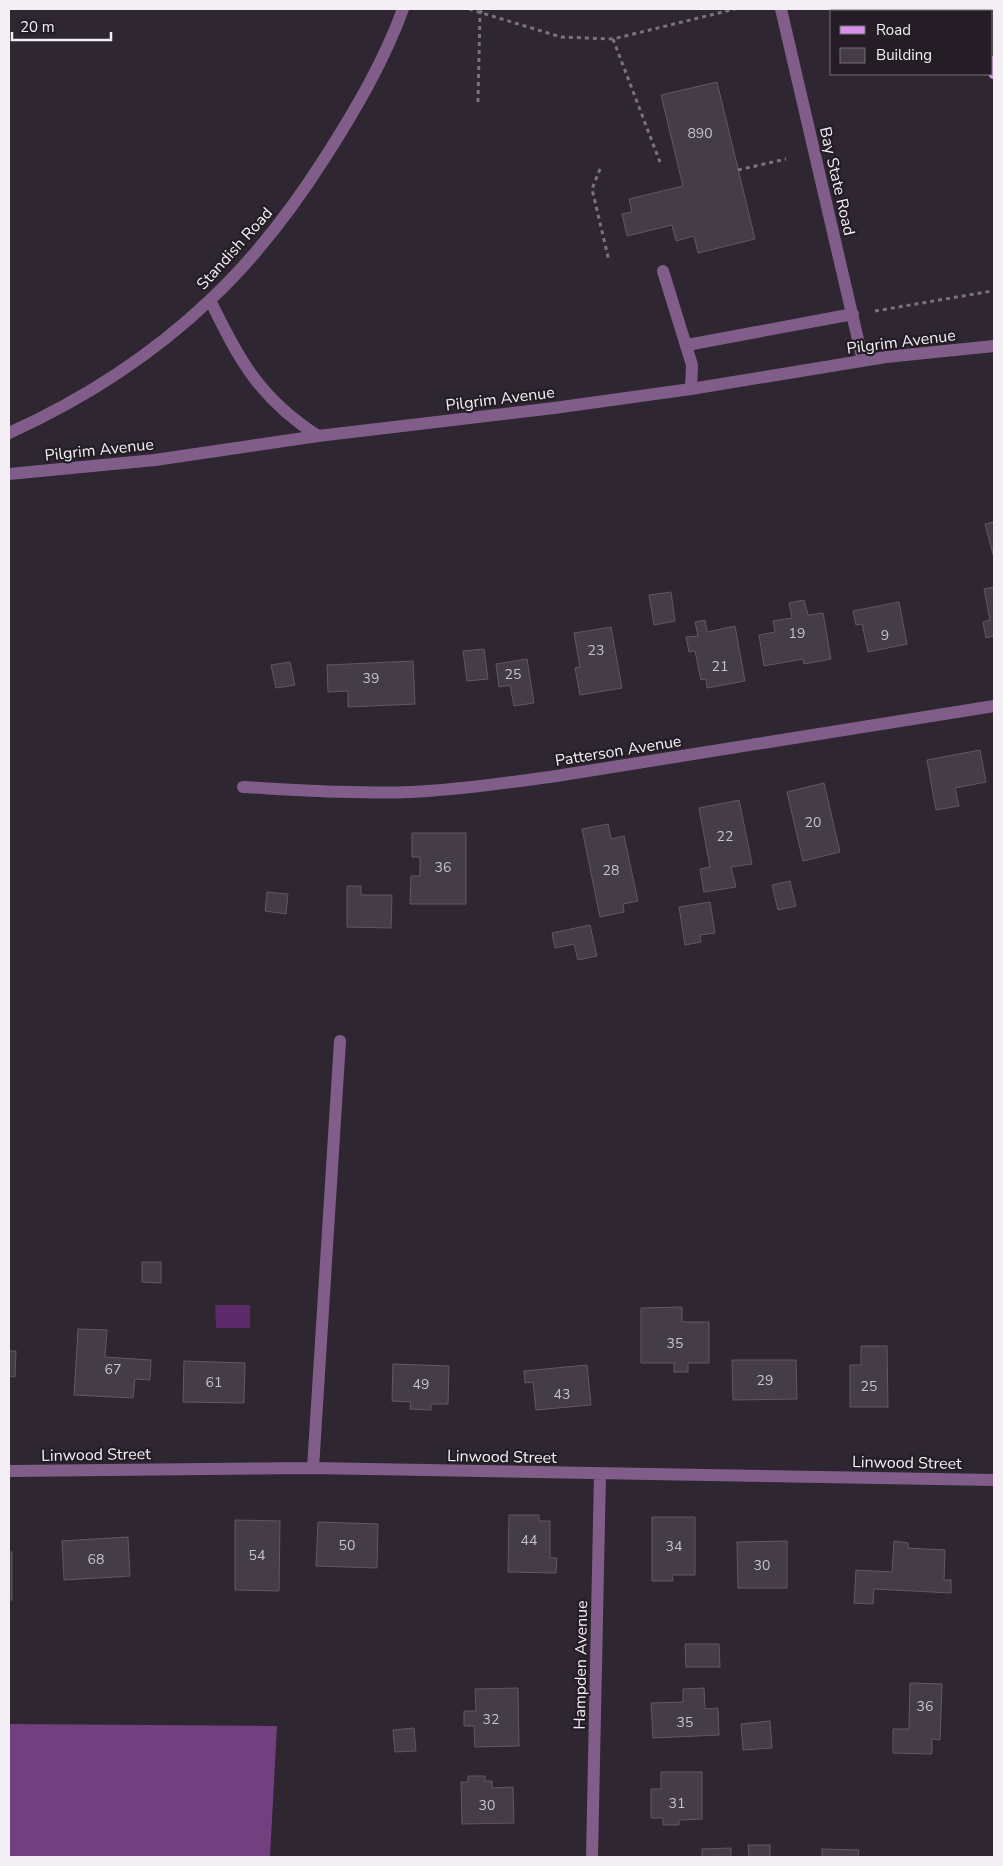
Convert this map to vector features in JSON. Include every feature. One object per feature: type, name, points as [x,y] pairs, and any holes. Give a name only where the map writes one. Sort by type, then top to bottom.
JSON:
[{"type":"street","name":"Standish Road","points":[[9,433],[38,420],[94,389],[160,341],[210,300],[269,237],[315,173],[369,84],[387,48],[403,9]]},
{"type":"street","name":"Bay State Road","points":[[781,9],[863,361]]},
{"type":"street","points":[[663,271],[692,365],[691,389]]},
{"type":"street","points":[[210,300],[258,385],[295,421],[318,436]]},
{"type":"street","points":[[687,345],[853,314]]},
{"type":"street","name":"Pilgrim Avenue","points":[[9,474],[155,460],[318,436],[554,408],[691,389],[863,361],[994,346]]},
{"type":"street","name":"Patterson Avenue","points":[[244,787],[414,792],[482,786],[994,706]]},
{"type":"street","points":[[313,1468],[340,1041]]},
{"type":"street","name":"Linwood Street","points":[[9,1471],[313,1468],[994,1480]]},
{"type":"street","name":"Hampden Avenue","points":[[592,1857],[600,1474]]},
{"type":"path","points":[[469,9],[561,37],[613,39],[735,9]]},
{"type":"path","points":[[478,102],[480,13],[483,9]]},
{"type":"path","points":[[613,39],[660,162]]},
{"type":"path","points":[[738,170],[786,159]]},
{"type":"path","points":[[600,169],[592,189],[609,262]]},
{"type":"path","points":[[853,314],[992,291]]},
{"type":"shaded area","points":[[215,1305],[250,1305],[250,1328],[216,1328]]},
{"type":"shaded area","points":[[9,1724],[277,1726],[270,1857],[9,1857]]},
{"type":"building","points":[[717,82],[755,239],[698,253],[694,236],[676,241],[672,225],[627,236],[622,214],[632,212],[629,199],[683,186],[661,95]]},
{"type":"building","points":[[994,522],[994,558],[985,524]]},
{"type":"building","points":[[994,587],[994,636],[986,638],[983,622],[990,620],[984,589]]},
{"type":"building","points":[[671,592],[675,621],[654,625],[649,595]]},
{"type":"building","points":[[804,600],[808,615],[823,613],[831,659],[804,664],[803,659],[764,666],[759,635],[775,632],[773,621],[792,618],[789,603]]},
{"type":"building","points":[[899,602],[907,644],[868,652],[862,624],[856,625],[853,611]]},
{"type":"building","points":[[705,620],[707,632],[735,626],[745,681],[707,688],[706,679],[701,680],[695,651],[689,652],[686,637],[698,636],[695,622]]},
{"type":"building","points":[[611,627],[622,688],[580,695],[575,668],[580,667],[574,633]]},
{"type":"building","points":[[484,649],[488,679],[467,681],[463,651]]},
{"type":"building","points":[[527,659],[534,703],[514,706],[510,685],[499,687],[496,664]]},
{"type":"building","points":[[413,661],[415,704],[348,707],[348,691],[328,692],[327,665]]},
{"type":"building","points":[[290,662],[295,685],[276,688],[271,665]]},
{"type":"building","points":[[980,750],[986,782],[955,788],[959,806],[936,810],[927,760]]},
{"type":"building","points":[[824,783],[840,852],[803,861],[787,792]]},
{"type":"building","points":[[739,800],[752,864],[731,867],[736,887],[704,892],[700,869],[710,867],[699,808]]},
{"type":"building","points":[[608,824],[611,839],[624,836],[638,901],[623,904],[624,912],[600,917],[582,829]]},
{"type":"building","points":[[412,833],[466,833],[466,904],[410,904],[411,876],[420,876],[420,857],[412,857]]},
{"type":"building","points":[[790,881],[796,906],[778,910],[772,885]]},
{"type":"building","points":[[347,886],[361,886],[361,895],[392,895],[391,928],[347,927]]},
{"type":"building","points":[[267,892],[288,894],[286,914],[265,911]]},
{"type":"building","points":[[710,902],[715,933],[700,935],[701,942],[685,945],[679,907]]},
{"type":"building","points":[[590,925],[597,956],[578,960],[574,944],[555,948],[552,933]]},
{"type":"building","points":[[142,1262],[161,1262],[161,1283],[142,1282]]},
{"type":"building","points":[[682,1307],[682,1322],[709,1322],[709,1363],[688,1363],[688,1372],[674,1372],[674,1363],[641,1363],[641,1308]]},
{"type":"building","points":[[78,1329],[107,1330],[105,1357],[151,1360],[150,1380],[135,1379],[133,1398],[74,1395]]},
{"type":"building","points":[[861,1346],[887,1346],[888,1407],[850,1407],[850,1365],[861,1365]]},
{"type":"building","points":[[9,1351],[16,1351],[15,1377],[9,1376]]},
{"type":"building","points":[[732,1360],[796,1360],[797,1399],[733,1400]]},
{"type":"building","points":[[184,1361],[245,1363],[244,1403],[183,1402]]},
{"type":"building","points":[[393,1364],[449,1366],[448,1404],[431,1404],[431,1410],[410,1409],[411,1402],[392,1401]]},
{"type":"building","points":[[587,1365],[591,1405],[536,1410],[533,1382],[525,1383],[524,1371]]},
{"type":"building","points":[[509,1515],[539,1515],[539,1521],[550,1521],[550,1558],[557,1558],[556,1573],[508,1572]]},
{"type":"building","points":[[652,1517],[695,1517],[695,1575],[672,1575],[673,1581],[652,1581]]},
{"type":"building","points":[[235,1520],[280,1521],[279,1591],[235,1590]]},
{"type":"building","points":[[318,1522],[378,1524],[377,1568],[316,1566]]},
{"type":"building","points":[[128,1537],[130,1576],[64,1580],[62,1541]]},
{"type":"building","points":[[787,1541],[787,1588],[738,1588],[737,1542]]},
{"type":"building","points":[[894,1541],[908,1543],[908,1548],[945,1550],[944,1580],[951,1580],[951,1593],[874,1589],[873,1604],[854,1603],[856,1570],[892,1572]]},
{"type":"building","points":[[9,1552],[12,1552],[12,1600],[9,1600]]},
{"type":"building","points":[[685,1644],[719,1644],[720,1667],[686,1667]]},
{"type":"building","points":[[910,1683],[942,1684],[940,1740],[932,1739],[932,1754],[893,1753],[893,1729],[909,1729]]},
{"type":"building","points":[[518,1688],[519,1746],[475,1747],[474,1726],[464,1726],[464,1711],[476,1711],[475,1689]]},
{"type":"building","points":[[704,1688],[705,1709],[718,1708],[719,1735],[653,1738],[651,1703],[683,1702],[683,1689]]},
{"type":"building","points":[[770,1721],[772,1748],[743,1750],[741,1724]]},
{"type":"building","points":[[414,1728],[416,1751],[395,1752],[393,1730]]},
{"type":"building","points":[[661,1772],[702,1772],[702,1819],[679,1820],[679,1825],[663,1825],[663,1818],[651,1818],[651,1789],[661,1789]]},
{"type":"building","points":[[468,1776],[485,1776],[485,1781],[492,1781],[492,1788],[513,1787],[514,1823],[462,1824],[461,1782],[468,1782]]},
{"type":"building","points":[[748,1845],[770,1845],[770,1857],[749,1857]]},
{"type":"building","points":[[731,1848],[731,1857],[702,1857],[702,1849]]},
{"type":"building","points":[[822,1849],[859,1850],[858,1857],[822,1857]]}]
